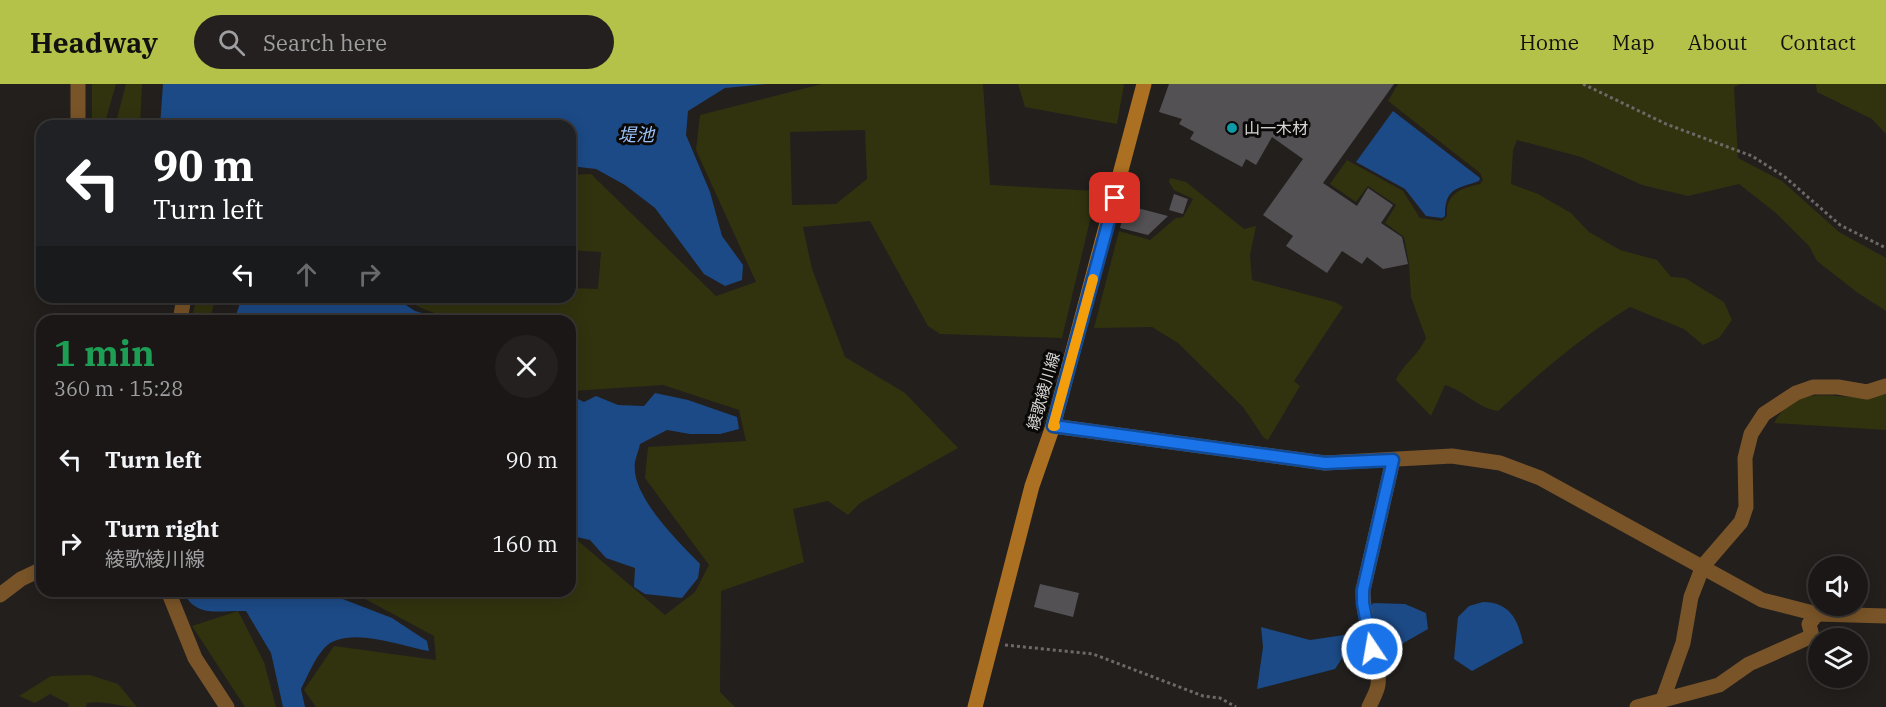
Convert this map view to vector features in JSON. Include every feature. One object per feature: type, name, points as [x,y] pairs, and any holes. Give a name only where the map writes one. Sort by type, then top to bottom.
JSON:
[{"type":"main road","name":"綾歌綾川線","points":[[975,707],[1032,486],[1053,426],[1144,84]]},
{"type":"street","points":[[78,84],[78,120]]},
{"type":"street","points":[[1663,699],[1683,643],[1691,597],[1703,566],[1741,522],[1746,507],[1745,458],[1751,434],[1764,414],[1796,393],[1813,387],[1838,387],[1867,392],[1886,386]]},
{"type":"street","points":[[1053,426],[1325,463],[1452,456],[1476,458],[1521,469],[1762,600],[1808,612]]},
{"type":"street","points":[[1369,707],[1378,687],[1363,603],[1363,590],[1393,460]]},
{"type":"street","points":[[0,595],[21,579],[36,572]]},
{"type":"street","points":[[170,597],[195,658],[227,707]]},
{"type":"street","points":[[1868,615],[1886,616]]},
{"type":"street","points":[[1637,707],[1719,685],[1749,664],[1812,636],[1809,624],[1815,616]]},
{"type":"path","points":[[1583,84],[1666,124],[1752,156],[1785,177],[1840,225],[1886,248]]},
{"type":"path","points":[[991,644],[1093,654],[1203,696],[1220,698],[1236,707]]},
{"type":"green space","points":[[92,84],[116,84],[106,120],[92,120]]},
{"type":"green space","points":[[126,84],[142,84],[140,120],[117,120]]},
{"type":"green space","points":[[822,84],[983,84],[990,185],[1097,191],[1062,338],[940,334],[928,326],[870,221],[803,227],[812,269],[845,357],[905,393],[958,448],[860,503],[848,515],[828,501],[793,509],[804,562],[721,591],[720,692],[735,707],[316,707],[304,690],[334,646],[436,660],[434,636],[361,597],[576,597],[576,539],[665,615],[695,592],[709,565],[645,478],[648,447],[746,441],[739,410],[663,385],[576,391],[576,315],[441,315],[413,303],[576,303],[576,288],[598,289],[601,252],[576,250],[576,175],[591,174],[716,296],[756,282],[696,150],[700,115]],"holes":[[[865,130],[867,179],[836,204],[792,205],[790,132]]]},
{"type":"green space","points":[[1018,84],[1124,84],[1117,124],[1025,107]]},
{"type":"green space","points":[[1398,84],[1741,84],[1734,87],[1738,158],[1782,181],[1839,232],[1886,258],[1886,311],[1858,293],[1817,261],[1809,246],[1776,213],[1739,184],[1688,196],[1642,185],[1581,157],[1517,140],[1513,150],[1511,184],[1538,194],[1571,213],[1589,232],[1620,250],[1657,260],[1671,277],[1685,278],[1724,302],[1732,320],[1719,338],[1703,345],[1684,329],[1630,307],[1545,369],[1498,411],[1484,407],[1445,385],[1431,416],[1396,380],[1426,338],[1411,297],[1409,264],[1404,237],[1385,223],[1396,205],[1368,186],[1356,202],[1330,184],[1347,160],[1403,191],[1420,218],[1442,221],[1447,216],[1449,202],[1456,193],[1480,184],[1483,180],[1480,173],[1388,101]]},
{"type":"green space","points":[[1816,84],[1886,84],[1886,134],[1872,119],[1817,92]]},
{"type":"green space","points":[[1170,178],[1186,182],[1244,229],[1256,226],[1250,255],[1252,280],[1335,302],[1343,307],[1294,381],[1300,386],[1268,440],[1264,438],[1243,407],[1178,343],[1152,327],[1094,328],[1119,231],[1150,240],[1176,218],[1183,217],[1193,199],[1174,190],[1169,182]]},
{"type":"green space","points":[[196,303],[214,303],[211,315],[192,315]]},
{"type":"green space","points":[[1886,393],[1886,430],[1774,423],[1785,408],[1797,400],[1811,396],[1871,397]]},
{"type":"green space","points":[[238,611],[264,662],[276,707],[245,707],[192,626]]},
{"type":"green space","points":[[90,675],[118,684],[137,707],[94,702],[87,703],[86,707],[68,707],[69,704],[50,694],[35,703],[19,696],[51,676]]},
{"type":"water","name":"堤池","points":[[163,84],[768,84],[725,88],[688,111],[686,135],[710,192],[722,236],[743,265],[742,280],[725,286],[704,274],[655,208],[625,185],[596,169],[576,167],[576,120],[160,120]]},
{"type":"water","points":[[1393,111],[1480,178],[1479,181],[1453,191],[1447,200],[1445,216],[1442,218],[1426,216],[1405,189],[1356,162]]},
{"type":"water","points":[[240,303],[403,303],[415,311],[429,315],[236,315]]},
{"type":"water","points":[[655,393],[688,400],[737,417],[739,429],[720,434],[690,434],[667,430],[640,444],[635,462],[635,475],[640,489],[658,518],[700,564],[698,578],[682,598],[645,594],[634,587],[635,568],[606,558],[590,540],[576,537],[576,398],[584,402],[596,396],[618,405],[644,406]]},
{"type":"water","points":[[186,597],[338,597],[392,618],[427,641],[429,651],[367,638],[343,638],[332,642],[322,650],[301,689],[305,707],[283,707],[271,653],[246,611],[210,611],[194,606]]},
{"type":"water","points":[[1483,602],[1500,605],[1511,614],[1523,643],[1472,671],[1454,659],[1458,617],[1469,606]]},
{"type":"water","points":[[1373,603],[1405,604],[1426,613],[1428,629],[1379,657],[1369,612]]},
{"type":"water","points":[[1261,627],[1310,640],[1351,634],[1348,649],[1335,669],[1257,689],[1263,647]]},
{"type":"building","points":[[1169,84],[1394,84],[1323,183],[1357,206],[1368,188],[1393,205],[1381,223],[1402,237],[1408,264],[1383,269],[1367,257],[1362,264],[1342,251],[1327,273],[1286,246],[1293,236],[1263,215],[1303,159],[1272,137],[1256,165],[1246,159],[1242,167],[1190,139],[1194,132],[1179,124],[1182,119],[1159,112]]},
{"type":"building","points":[[1174,194],[1188,199],[1183,214],[1169,210]]},
{"type":"building","points":[[1126,205],[1168,216],[1148,235],[1120,228]]},
{"type":"building","points":[[1040,584],[1079,593],[1073,617],[1034,607]]},
{"type":"slow traffic","points":[[1055,426],[1053,426],[1093,279]]},
{"type":"place","name":"山一木材","points":[[1232,128]]},
{"type":"route","points":[[1115,198],[1053,426],[1325,463],[1393,460],[1363,590],[1363,603],[1372,649]]}]
